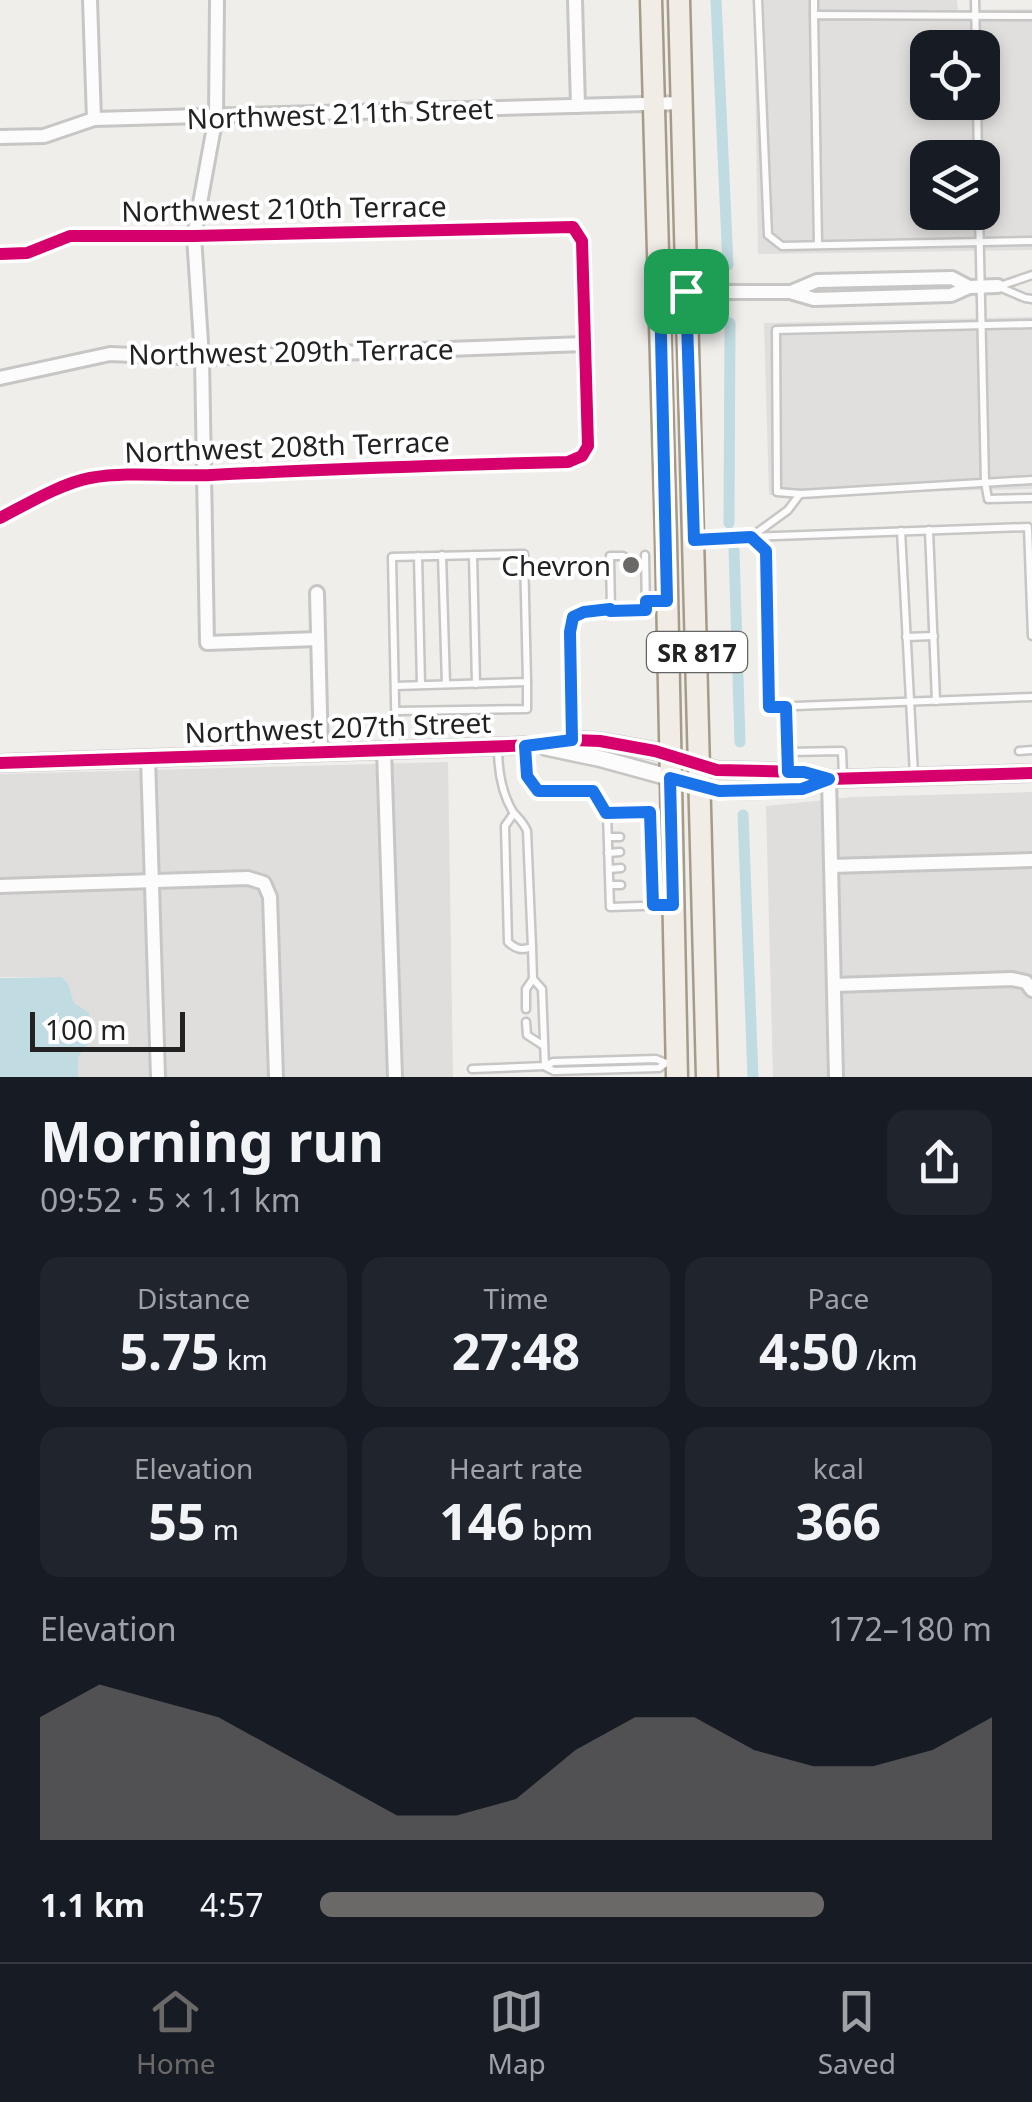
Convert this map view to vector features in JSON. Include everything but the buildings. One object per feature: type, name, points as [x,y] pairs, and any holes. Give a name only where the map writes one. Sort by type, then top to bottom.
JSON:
[{"type":"main road","name":"SR 817","points":[[651,0],[660,292],[654,552],[670,755],[663,905],[673,1068]]},
{"type":"main road","name":"SR 817","points":[[678,0],[707,1077]]},
{"type":"main road","points":[[654,552],[694,540]]},
{"type":"street","points":[[90,0],[94,119]]},
{"type":"street","points":[[216,0],[216,116],[194,236],[202,358],[206,642],[318,639]]},
{"type":"street","points":[[575,0],[578,106]]},
{"type":"street","name":"Northwest 211th Street","points":[[0,137],[44,136],[94,119],[682,103]]},
{"type":"street","name":"Northwest 210th Terrace","points":[[0,254],[26,253],[70,236],[573,227],[582,241],[584,344]]},
{"type":"street","points":[[660,292],[790,292],[817,281],[952,278],[974,287],[998,286]]},
{"type":"street","name":"Northwest 209th Terrace","points":[[0,378],[110,354],[202,358],[584,344]]},
{"type":"street","name":"Northwest 208th Terrace","points":[[0,518],[87,478],[568,462],[582,456],[588,446],[584,344]]},
{"type":"street","points":[[317,593],[321,752]]},
{"type":"street","name":"Northwest 207th Street","points":[[0,763],[531,745],[572,740],[670,755],[719,791],[802,789],[836,778]]},
{"type":"street","name":"Northwest 207th Street","points":[[531,745],[670,778],[718,770],[804,772],[836,778],[1032,773]]},
{"type":"street","points":[[390,750],[395,1077]]},
{"type":"street","points":[[148,758],[158,1077]]},
{"type":"street","points":[[836,778],[831,866],[836,1077]]},
{"type":"street","points":[[831,866],[1032,860]]},
{"type":"street","points":[[0,886],[248,878],[264,884],[270,897],[276,1077]]},
{"type":"street","points":[[834,985],[1012,979],[1026,982],[1032,990]]},
{"type":"lane","points":[[758,0],[768,236],[782,246],[1032,240]]},
{"type":"lane","points":[[814,0],[818,245]]},
{"type":"lane","points":[[975,0],[975,30]]},
{"type":"lane","points":[[814,16],[1032,16]]},
{"type":"lane","points":[[979,230],[974,287],[981,325],[988,499],[1032,498]]},
{"type":"lane","points":[[998,286],[1032,275]]},
{"type":"lane","points":[[998,286],[1032,299]]},
{"type":"lane","points":[[1032,324],[776,330],[778,492],[800,494],[1032,480]]},
{"type":"lane","points":[[751,537],[788,510],[800,494]]},
{"type":"lane","points":[[694,540],[1028,526],[1032,636]]},
{"type":"lane","points":[[929,530],[936,701]]},
{"type":"lane","points":[[900,531],[914,776]]},
{"type":"lane","points":[[751,537],[766,551],[769,707],[1032,697]]},
{"type":"lane","points":[[390,750],[396,711],[392,556],[524,554],[527,708],[396,711]]},
{"type":"lane","points":[[472,555],[476,684]]},
{"type":"lane","points":[[418,556],[421,685]]},
{"type":"lane","points":[[442,556],[446,684]]},
{"type":"lane","points":[[610,609],[610,556],[623,556]]},
{"type":"lane","points":[[572,740],[570,623],[577,614],[610,609],[646,610],[656,601]]},
{"type":"lane","points":[[906,637],[934,636]]},
{"type":"lane","points":[[395,686],[527,682]]},
{"type":"lane","points":[[786,707],[788,772]]},
{"type":"lane","points":[[531,745],[527,776],[538,791],[593,791],[606,813],[610,906],[663,905]]},
{"type":"lane","points":[[498,746],[502,788],[514,813],[527,826],[533,979],[526,989],[526,1009]]},
{"type":"lane","points":[[1019,751],[1032,750]]},
{"type":"lane","points":[[788,752],[842,751],[836,778]]},
{"type":"lane","points":[[606,813],[650,812],[650,884],[663,905]]},
{"type":"lane","points":[[514,813],[504,826],[508,942],[524,950],[532,947]]},
{"type":"lane","points":[[608,837],[620,837]]},
{"type":"lane","points":[[608,852],[620,852]]},
{"type":"lane","points":[[609,868],[621,868]]},
{"type":"lane","points":[[610,885],[621,885]]},
{"type":"lane","points":[[533,979],[542,989],[545,1066]]},
{"type":"lane","points":[[526,1022],[527,1035],[544,1046]]},
{"type":"lane","points":[[472,1068],[492,1072],[554,1062],[584,1066],[641,1064],[656,1059],[673,1068]]},
{"type":"shaded area","points":[[754,0],[957,0],[958,10],[1032,9],[1032,250],[758,254]]},
{"type":"shaded area","points":[[1032,317],[1032,489],[769,495],[764,323]]},
{"type":"shaded area","points":[[448,762],[453,1077],[78,1077],[74,1003],[68,983],[62,977],[0,977],[0,774]]},
{"type":"shaded area","points":[[1032,792],[1032,1077],[773,1077],[766,806],[853,797]]},
{"type":"water","points":[[62,977],[74,1003],[89,1013],[93,1037],[78,1057],[78,1077],[0,1077],[0,978]]},
{"type":"waterway","points":[[716,0],[728,265]]},
{"type":"waterway","points":[[729,523],[730,323]]},
{"type":"waterway","points":[[734,550],[740,742]]},
{"type":"waterway","points":[[743,815],[753,1077]]},
{"type":"cycle path","points":[[0,254],[27,253],[70,236],[573,227],[582,241],[588,446],[582,456],[568,462],[105,476],[68,485],[0,518]]},
{"type":"cycle path","points":[[0,763],[537,745],[574,740],[655,751],[717,770],[804,772],[829,779],[1032,773]]},
{"type":"place","name":"Chevron","points":[[631,565]]},
{"type":"route","points":[[686,291],[694,540],[751,537],[766,551],[769,707],[786,707],[788,772],[829,779],[802,789],[719,791],[670,778],[673,905],[653,905],[650,812],[606,813],[593,791],[538,791],[527,776],[525,746],[572,740],[573,617],[610,609],[646,610],[646,601],[667,601],[660,292],[686,291]]}]
